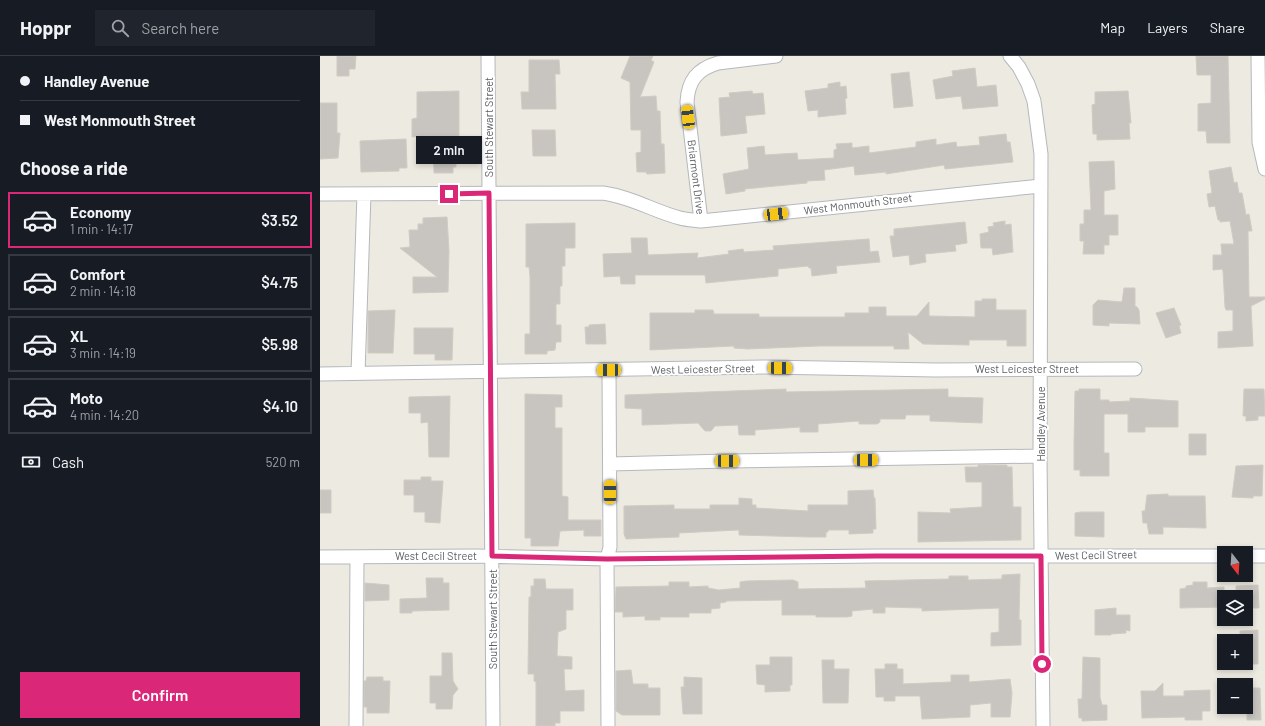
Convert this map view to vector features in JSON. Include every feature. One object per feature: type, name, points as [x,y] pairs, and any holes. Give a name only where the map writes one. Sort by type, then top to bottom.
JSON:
[{"type":"street","name":"South Stewart Street","points":[[488,56],[493,726]]},
{"type":"street","name":"Briarmont Drive","points":[[701,221],[687,102],[687,93],[692,79],[704,69],[718,63],[776,56]]},
{"type":"street","name":"Handley Avenue","points":[[1010,56],[1019,67],[1028,84],[1034,101],[1041,154],[1040,456],[1043,726]]},
{"type":"street","points":[[1258,56],[1259,142],[1265,169]]},
{"type":"street","name":"West Monmouth Street","points":[[320,194],[603,193],[634,200],[661,212],[682,219],[701,221],[1041,186]]},
{"type":"street","points":[[358,373],[364,194]]},
{"type":"street","name":"West Leicester Street","points":[[320,374],[765,367],[936,370],[1135,369]]},
{"type":"street","points":[[608,726],[607,559],[610,547],[609,370]]},
{"type":"street","points":[[610,464],[1040,456]]},
{"type":"street","name":"West Cecil Street","points":[[320,556],[492,556],[607,559],[876,556],[1217,556]]},
{"type":"street","points":[[1253,556],[1265,556]]},
{"type":"street","points":[[356,726],[357,557]]},
{"type":"building","points":[[337,56],[356,56],[355,69],[349,69],[349,76],[337,76]]},
{"type":"building","points":[[630,56],[653,56],[651,60],[654,62],[640,97],[656,96],[657,111],[660,111],[661,144],[664,144],[665,173],[647,174],[646,172],[637,172],[636,153],[641,152],[641,130],[631,130],[630,82],[621,78]]},
{"type":"building","points":[[1196,56],[1228,56],[1230,143],[1207,143],[1206,131],[1198,131],[1198,104],[1211,103],[1211,75],[1197,75]]},
{"type":"building","points":[[529,60],[559,60],[560,74],[555,74],[556,109],[522,109],[521,92],[529,92]]},
{"type":"building","points":[[975,68],[977,87],[996,85],[998,106],[963,109],[961,96],[936,99],[933,80],[953,76],[952,71]]},
{"type":"building","points":[[909,72],[913,106],[894,108],[891,74]]},
{"type":"building","points":[[840,82],[840,87],[846,86],[846,114],[818,117],[818,110],[808,111],[805,91],[828,88],[828,84]]},
{"type":"building","points":[[459,91],[459,137],[456,137],[456,167],[453,167],[453,173],[434,173],[433,138],[431,136],[412,137],[412,119],[417,118],[417,92]]},
{"type":"building","points":[[752,91],[753,94],[763,93],[765,114],[745,116],[747,133],[721,136],[719,98],[730,97],[729,93]]},
{"type":"building","points":[[1128,91],[1131,123],[1129,123],[1130,139],[1097,140],[1097,134],[1093,134],[1092,105],[1095,104],[1095,92]]},
{"type":"building","points":[[320,103],[337,103],[337,133],[340,133],[338,158],[320,159]]},
{"type":"building","points":[[532,130],[555,130],[556,156],[533,156]]},
{"type":"building","points":[[1006,134],[1007,142],[1010,142],[1013,162],[945,169],[944,165],[886,174],[886,172],[855,175],[854,166],[824,170],[825,180],[745,189],[745,191],[726,194],[723,174],[749,169],[747,148],[764,146],[765,155],[797,153],[798,160],[834,158],[834,150],[837,149],[836,144],[852,143],[852,148],[869,146],[869,153],[916,147],[916,142],[936,139],[936,145],[956,142],[957,147],[980,145],[979,137]]},
{"type":"building","points":[[406,139],[407,168],[399,168],[399,171],[361,172],[360,141]]},
{"type":"building","points":[[1114,161],[1115,189],[1104,191],[1104,215],[1118,215],[1118,235],[1109,235],[1109,245],[1104,245],[1104,254],[1083,254],[1084,241],[1080,241],[1080,224],[1084,224],[1084,210],[1091,210],[1089,162]]},
{"type":"building","points":[[1231,167],[1234,183],[1237,182],[1239,193],[1242,193],[1246,215],[1249,214],[1252,231],[1248,231],[1249,297],[1265,297],[1265,299],[1251,306],[1253,346],[1218,348],[1218,332],[1233,331],[1233,310],[1226,310],[1223,271],[1222,269],[1213,270],[1213,255],[1222,255],[1221,244],[1234,244],[1230,221],[1220,222],[1220,220],[1218,220],[1215,206],[1209,207],[1207,194],[1212,193],[1209,171]]},
{"type":"building","points":[[447,217],[449,251],[448,292],[413,293],[413,277],[437,277],[400,248],[410,247],[409,230],[418,230],[418,224],[423,224],[423,218]]},
{"type":"building","points":[[1005,221],[1005,225],[1011,224],[1013,252],[993,255],[992,248],[981,248],[980,234],[989,232],[988,227],[994,226],[993,223]]},
{"type":"building","points":[[965,222],[967,243],[955,245],[956,251],[925,254],[926,262],[910,265],[909,255],[893,257],[890,236],[894,236],[894,229]]},
{"type":"building","points":[[575,223],[575,248],[565,248],[565,266],[562,266],[562,286],[560,286],[560,304],[556,304],[556,325],[561,325],[561,342],[556,342],[555,350],[547,351],[547,354],[525,354],[525,334],[530,334],[530,277],[529,267],[526,267],[526,224]]},
{"type":"building","points":[[631,238],[647,238],[648,255],[698,253],[697,258],[729,254],[728,251],[743,249],[744,252],[774,250],[773,246],[869,239],[870,252],[878,251],[880,262],[836,266],[837,273],[812,276],[811,268],[808,266],[778,269],[778,276],[706,283],[705,275],[635,275],[635,284],[621,284],[620,276],[604,277],[603,254],[632,253]]},
{"type":"building","points":[[1124,288],[1135,288],[1135,306],[1139,310],[1140,324],[1109,323],[1109,326],[1093,325],[1093,305],[1098,300],[1122,302]]},
{"type":"building","points":[[982,299],[996,299],[996,310],[1026,310],[1026,346],[1007,346],[1007,340],[969,340],[969,345],[923,344],[908,332],[909,349],[894,349],[894,346],[819,346],[748,349],[734,348],[734,346],[650,350],[650,313],[695,313],[695,310],[713,310],[714,314],[759,314],[759,317],[845,317],[845,313],[869,313],[869,307],[886,307],[886,316],[917,316],[929,302],[929,316],[975,317],[975,301],[982,301]]},
{"type":"building","points":[[1174,308],[1181,325],[1179,326],[1181,333],[1166,338],[1156,313]]},
{"type":"building","points":[[395,310],[393,353],[368,353],[368,311]]},
{"type":"building","points":[[605,324],[606,344],[586,344],[585,327],[589,327],[589,325]]},
{"type":"building","points":[[414,328],[453,328],[452,360],[435,360],[435,354],[414,354]]},
{"type":"building","points":[[786,389],[786,392],[948,389],[948,397],[983,398],[982,423],[930,421],[930,415],[906,415],[905,419],[880,419],[880,422],[877,424],[859,424],[859,421],[818,424],[818,432],[800,432],[800,427],[755,430],[755,435],[739,435],[738,425],[715,426],[711,431],[705,431],[698,423],[642,425],[642,409],[625,408],[625,395]]},
{"type":"building","points":[[1079,389],[1100,389],[1100,400],[1109,400],[1109,402],[1130,401],[1130,398],[1178,401],[1178,427],[1145,427],[1145,432],[1128,432],[1128,414],[1104,414],[1104,453],[1109,453],[1109,476],[1080,476],[1080,470],[1074,470],[1075,391],[1079,391]]},
{"type":"building","points":[[1244,389],[1264,389],[1265,416],[1258,416],[1258,420],[1246,421],[1246,416],[1243,416]]},
{"type":"building","points":[[525,394],[562,395],[562,407],[555,407],[555,428],[562,428],[562,496],[568,497],[568,520],[601,520],[601,536],[584,536],[584,530],[560,531],[558,546],[531,546],[531,538],[525,538]]},
{"type":"building","points":[[450,396],[449,457],[429,457],[428,422],[421,423],[421,413],[409,413],[409,397]]},
{"type":"building","points":[[1189,434],[1206,434],[1206,455],[1189,455]]},
{"type":"building","points":[[978,465],[1007,465],[1007,467],[1012,467],[1013,507],[1021,507],[1021,540],[918,542],[918,512],[951,513],[950,509],[982,507],[982,482],[966,482],[965,467],[978,467]]},
{"type":"building","points":[[1263,465],[1262,496],[1253,496],[1253,498],[1232,497],[1236,466]]},
{"type":"building","points":[[421,477],[431,477],[431,481],[443,481],[440,523],[425,522],[425,512],[414,512],[414,495],[404,495],[404,480],[421,480]]},
{"type":"building","points":[[320,490],[331,490],[331,513],[320,513]]},
{"type":"building","points":[[873,490],[875,498],[876,529],[873,529],[873,533],[849,534],[849,530],[828,530],[828,532],[826,532],[826,537],[809,537],[739,535],[739,530],[679,533],[679,537],[626,539],[624,534],[624,506],[674,505],[674,509],[710,509],[710,505],[739,505],[739,498],[752,499],[752,505],[756,505],[756,508],[808,511],[808,505],[848,505],[848,491]]},
{"type":"building","points":[[1168,494],[1168,496],[1205,496],[1206,528],[1163,527],[1163,534],[1149,534],[1147,523],[1143,523],[1142,511],[1145,511],[1147,495]]},
{"type":"building","points":[[1104,512],[1104,537],[1075,536],[1075,513]]},
{"type":"building","points":[[1020,574],[1019,620],[1021,620],[1021,645],[991,646],[991,633],[999,632],[999,608],[922,611],[922,608],[885,607],[885,613],[873,613],[873,609],[852,611],[852,616],[847,617],[816,617],[816,615],[782,615],[782,600],[726,601],[720,603],[720,608],[711,609],[711,613],[689,613],[689,617],[660,617],[660,620],[645,620],[645,616],[623,617],[623,612],[615,612],[616,587],[669,586],[669,582],[689,582],[689,587],[708,586],[708,588],[719,590],[740,588],[740,582],[746,581],[793,580],[798,582],[798,589],[866,588],[865,581],[949,579],[949,576],[968,576],[968,580],[1002,579],[1002,575]]},
{"type":"building","points":[[426,578],[443,578],[443,583],[449,583],[449,610],[412,611],[412,613],[400,613],[400,599],[427,598]]},
{"type":"building","points":[[534,579],[545,579],[546,589],[573,589],[573,610],[566,610],[566,629],[558,632],[557,656],[572,657],[572,669],[564,669],[565,691],[584,690],[584,711],[560,711],[560,723],[555,723],[555,726],[536,726],[536,682],[534,681],[534,674],[528,674],[529,597],[531,597],[531,586],[534,586]]},
{"type":"building","points":[[1193,582],[1207,582],[1207,588],[1224,587],[1224,590],[1217,590],[1217,607],[1180,608],[1180,589],[1193,585]]},
{"type":"building","points":[[365,583],[389,585],[389,600],[365,601]]},
{"type":"building","points":[[1258,585],[1259,608],[1253,608],[1253,590],[1236,590],[1236,586]]},
{"type":"building","points":[[1116,608],[1116,615],[1130,615],[1130,631],[1126,630],[1126,633],[1111,635],[1095,635],[1095,610]]},
{"type":"building","points":[[1258,630],[1258,664],[1253,664],[1253,634],[1240,634],[1240,631]]},
{"type":"building","points":[[442,653],[452,653],[453,681],[458,689],[453,695],[452,709],[436,709],[436,703],[430,703],[430,676],[442,676]]},
{"type":"building","points":[[770,657],[792,657],[792,685],[790,685],[790,691],[765,692],[765,685],[757,684],[756,665],[770,665]]},
{"type":"building","points":[[1083,657],[1100,658],[1100,697],[1102,705],[1107,705],[1107,720],[1082,721],[1082,718],[1079,718],[1078,699],[1082,699]]},
{"type":"building","points":[[822,660],[834,660],[834,669],[849,669],[848,703],[823,703]]},
{"type":"building","points":[[885,664],[897,664],[897,669],[903,669],[903,684],[951,682],[951,675],[969,675],[969,682],[1010,679],[1012,693],[1010,717],[991,717],[991,703],[970,705],[970,717],[922,719],[920,696],[895,696],[895,701],[884,701],[884,697],[876,697],[875,669],[885,669]]},
{"type":"building","points":[[631,670],[633,684],[648,684],[648,688],[660,688],[660,715],[622,715],[616,711],[616,671]]},
{"type":"building","points":[[367,677],[383,677],[383,681],[390,681],[389,713],[367,713],[367,707],[364,707],[364,681],[366,681]]},
{"type":"building","points":[[684,677],[702,678],[702,714],[683,714],[681,687],[684,687]]},
{"type":"building","points":[[1163,683],[1163,696],[1184,696],[1184,691],[1210,690],[1210,711],[1202,711],[1202,720],[1185,720],[1185,717],[1142,718],[1141,691],[1155,691]]},
{"type":"building","points":[[1253,688],[1260,688],[1261,720],[1247,720],[1247,714],[1253,714]]},
{"type":"route","points":[[449,194],[489,193],[492,556],[607,559],[1041,556],[1042,664]]}]
